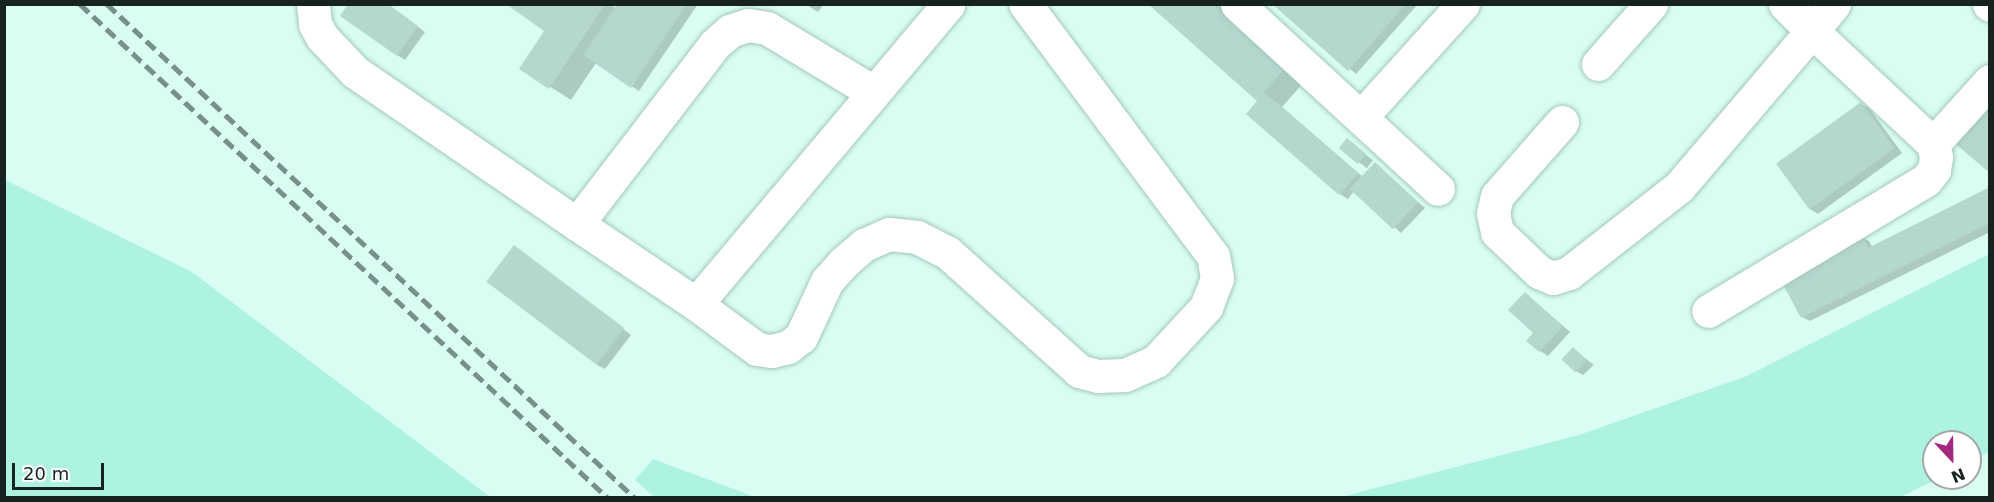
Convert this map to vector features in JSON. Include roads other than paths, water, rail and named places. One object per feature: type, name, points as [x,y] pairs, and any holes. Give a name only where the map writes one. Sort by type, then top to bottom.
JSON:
[{"type":"lane","points":[[313,4],[315,24],[322,37],[355,72],[696,304],[757,350],[772,351],[788,347],[801,337],[824,288],[843,263],[864,245],[889,234],[917,237],[947,252],[1079,371],[1098,376],[1125,375],[1156,361],[1206,308],[1217,278],[1213,256],[1025,4]]},
{"type":"lane","points":[[696,304],[949,4]]},
{"type":"lane","points":[[1237,4],[1438,189]]},
{"type":"lane","points":[[1361,117],[1464,4]]},
{"type":"lane","points":[[1598,64],[1651,4]]},
{"type":"lane","points":[[1708,311],[1926,180],[1934,170],[1936,157],[1933,144],[1785,4]]},
{"type":"lane","points":[[1562,122],[1497,196],[1492,213],[1497,232],[1539,272],[1553,278],[1569,273],[1679,187],[1834,4]]},
{"type":"lane","points":[[577,224],[715,44],[730,31],[748,25],[767,28],[873,92]]},
{"type":"lane","points":[[1933,144],[1989,81]]},
{"type":"railway","points":[[80,4],[608,498]]},
{"type":"railway","points":[[107,4],[635,498]]}]
